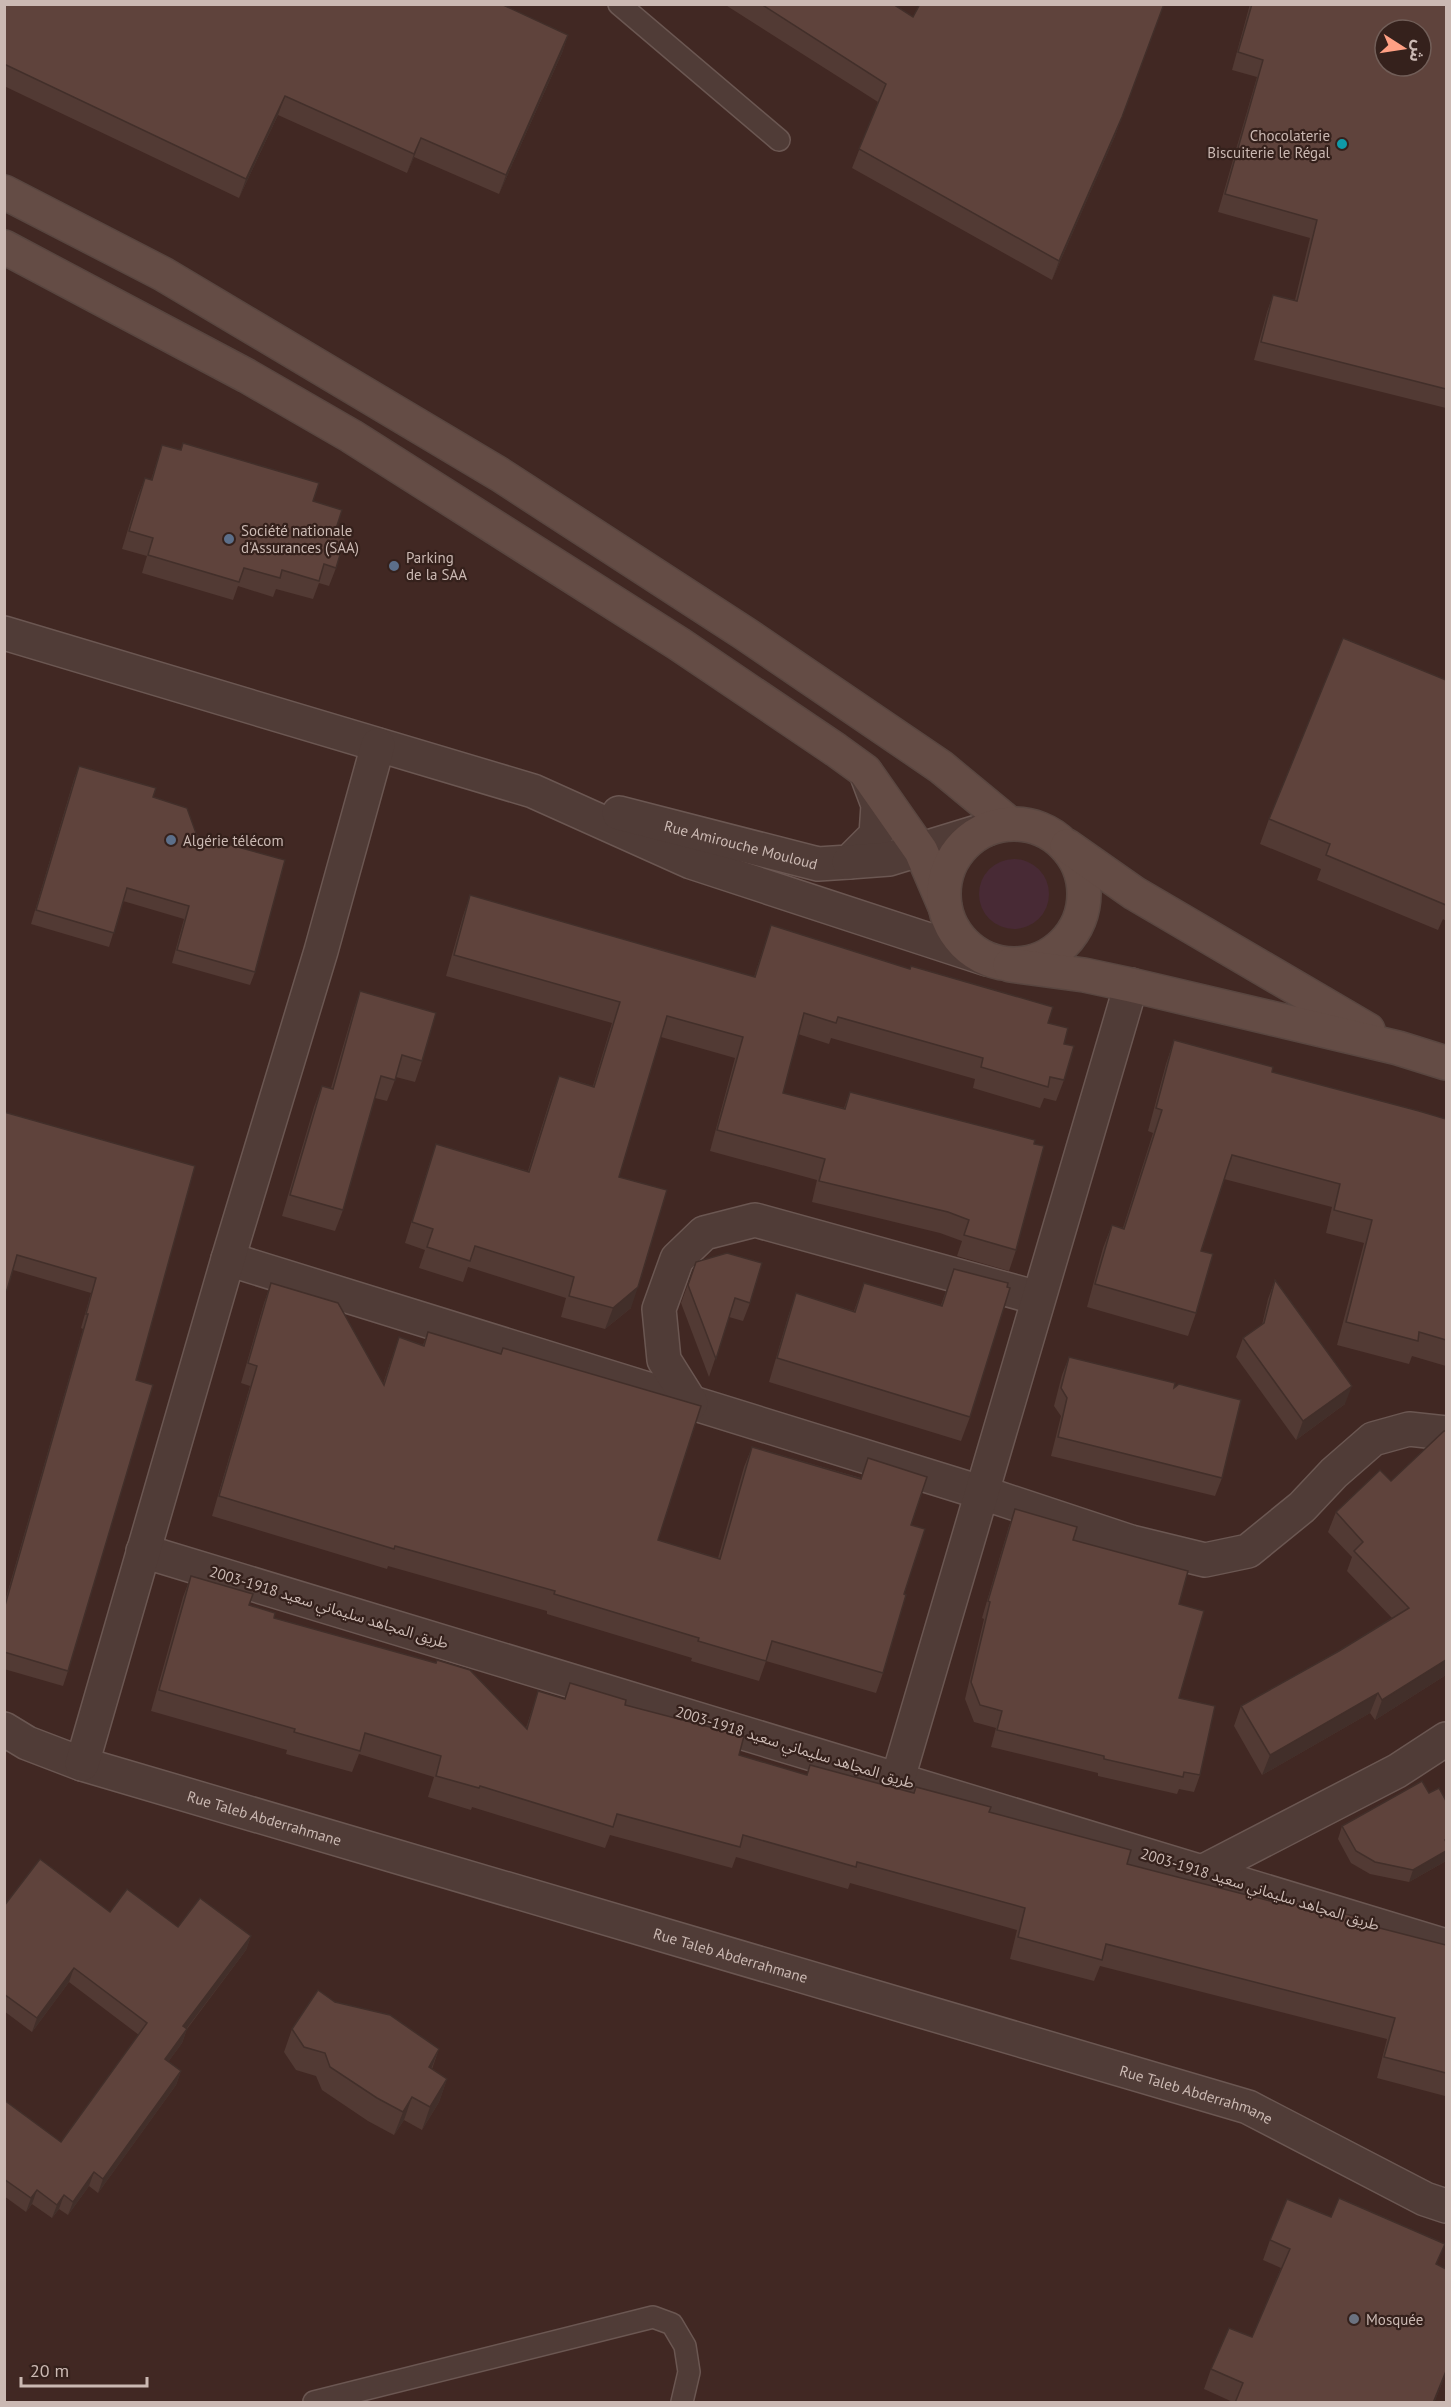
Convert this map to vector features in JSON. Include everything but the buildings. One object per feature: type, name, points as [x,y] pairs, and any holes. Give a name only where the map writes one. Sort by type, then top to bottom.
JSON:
[{"type":"main road","points":[[4,192],[163,274],[499,474],[744,633],[941,767],[998,827]]},
{"type":"main road","points":[[4,247],[247,376],[351,436],[679,644],[865,771],[921,850],[953,929],[968,947],[999,962],[1131,985],[1398,1048],[1446,1063]]},
{"type":"main road","points":[[945,907],[945,883],[952,861],[967,842],[998,827],[1033,826],[1054,837],[1134,894],[1398,1048]]},
{"type":"main road","points":[[999,962],[1032,962],[1053,953],[1070,937],[1080,917],[1084,895],[1081,872],[1071,852],[1054,837]]},
{"type":"street","points":[[4,633],[533,791],[691,862],[999,962]]},
{"type":"street","points":[[82,1764],[228,1259],[321,951],[378,745]]},
{"type":"street","points":[[849,862],[876,835],[878,805],[865,771]]},
{"type":"street","name":"Rue Amirouche Mouloud","points":[[533,791],[818,864],[889,860],[998,827]]},
{"type":"street","points":[[897,1778],[983,1493],[1131,985]]},
{"type":"street","points":[[691,1403],[664,1360],[659,1310],[677,1259],[704,1233],[755,1220],[1038,1298]]},
{"type":"street","points":[[228,1259],[983,1493],[1131,1542],[1205,1560],[1248,1551],[1302,1507],[1334,1473],[1373,1439],[1409,1429],[1446,1433]]},
{"type":"street","name":"طريق المجاهد سليماني سعيد 1918-2003","points":[[143,1551],[1446,1946]]},
{"type":"street","name":"Rue Taleb Abderrahmane","points":[[4,1729],[27,1743],[82,1764],[1248,2107],[1425,2199],[1446,2206]]},
{"type":"street","points":[[1204,1871],[1397,1771],[1446,1739]]},
{"type":"lane","points":[[619,4],[779,140]]},
{"type":"lane","points":[[314,2403],[653,2317],[672,2324],[685,2346],[688,2372],[682,2403]]},
{"type":"shaded area","points":[[1014,859],[1027,862],[1039,869],[1046,881],[1049,894],[1046,907],[1039,919],[1027,926],[1014,929],[1001,926],[989,919],[982,907],[979,894],[982,881],[989,869],[1001,862]]},
{"type":"place","name":"Chocolaterie Biscuiterie le Régal","points":[[1342,144]]},
{"type":"place","name":"Société nationale d'Assurances (SAA)","points":[[229,539]]},
{"type":"place","name":"Parking de la SAA","points":[[394,566]]},
{"type":"place","name":"Algérie télécom","points":[[171,840]]},
{"type":"place","name":"Mosquée","points":[[1354,2319]]}]
